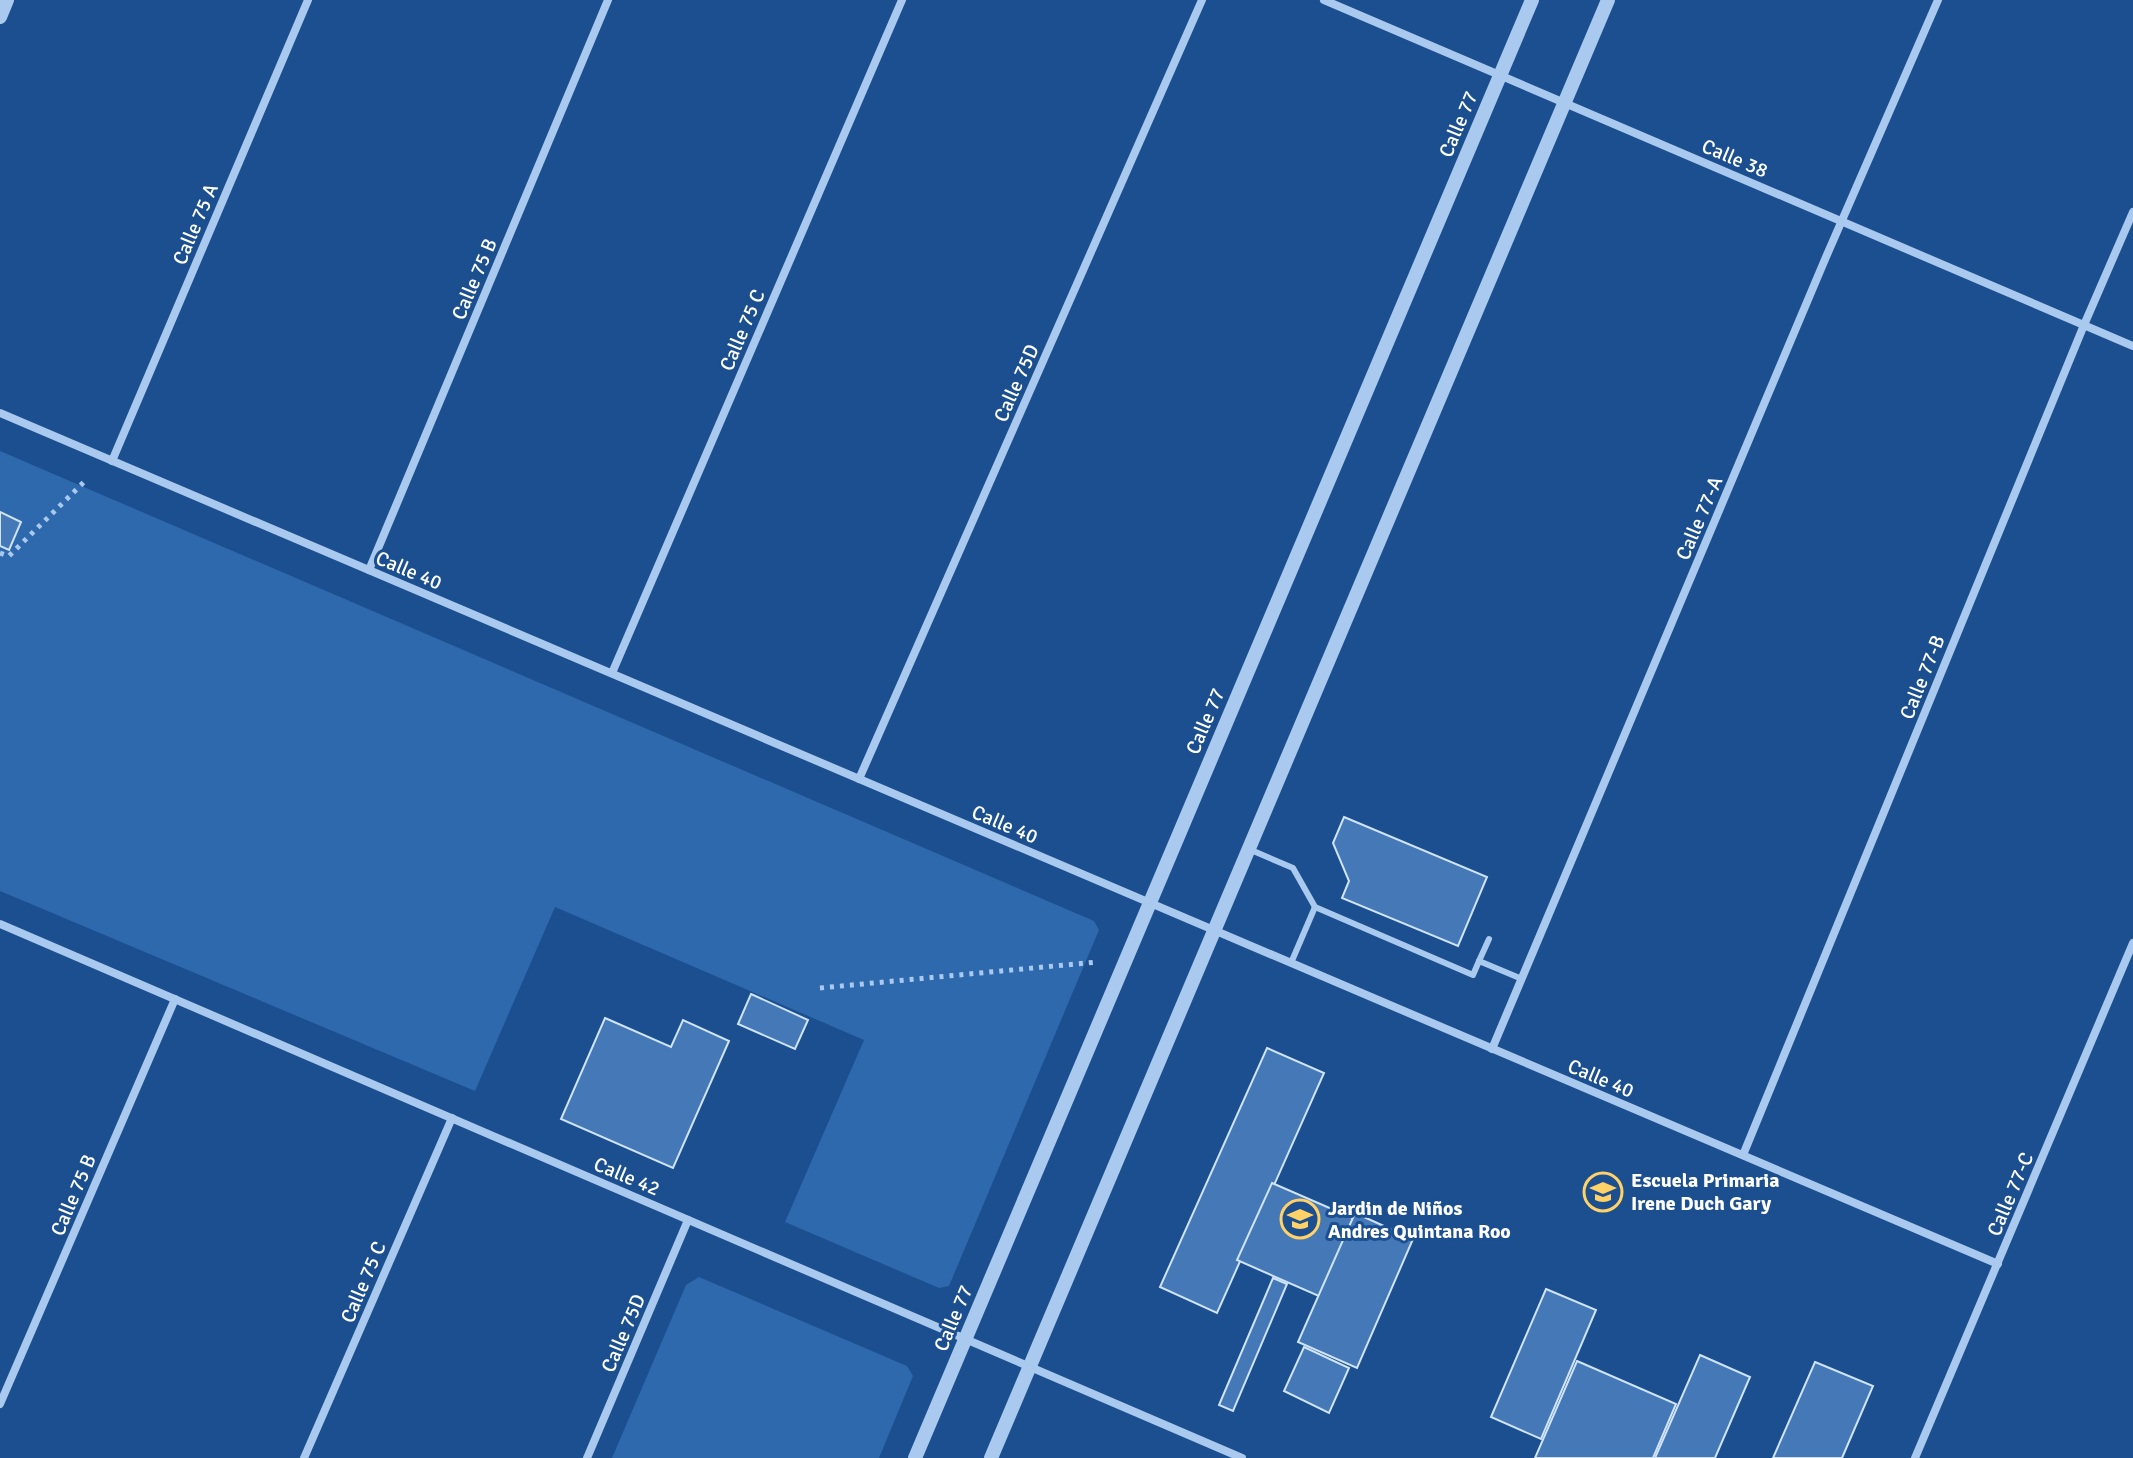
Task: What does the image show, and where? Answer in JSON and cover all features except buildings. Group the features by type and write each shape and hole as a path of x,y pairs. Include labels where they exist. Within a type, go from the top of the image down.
{"street":[{"path":"0,17 7,0"},
{"name":"Calle 75 A","path":"112,461 308,0"},
{"name":"Calle 75 B","path":"369,570 608,0"},
{"name":"Calle 75 C","path":"612,673 902,0"},
{"name":"Calle 75D","path":"859,779 1202,0"},
{"name":"Calle 38","path":"1324,0 2133,346"},
{"name":"Calle 77","path":"915,1458 1532,0"},
{"path":"991,1458 1608,0"},
{"name":"Calle 77-A","path":"1492,1049 1841,221 1938,0"},
{"name":"Calle 77-B","path":"1743,1155 2133,212"},
{"name":"Calle 40","path":"0,413 1998,1264"},
{"name":"Calle 42","path":"0,924 1242,1458"},
{"name":"Calle 77-C","path":"1915,1458 2133,943"},
{"name":"Calle 75 B","path":"0,1404 175,999"},
{"name":"Calle 75 C","path":"304,1458 452,1118"},
{"name":"Calle 75D","path":"587,1458 688,1220"}],"lane":[{"path":"1249,849 1293,868 1315,907 1473,975 1489,939"},
{"path":"1291,963 1315,907"},
{"path":"1479,961 1522,979"}],"path":[{"path":"0,553 9,556 85,481"},
{"path":"820,988 1097,962"}],"shaded area":[{"path":"0,451 1094,921 1099,930 949,1286 939,1288 785,1222 864,1040 555,907 475,1091 0,891"},
{"path":"699,1277 907,1366 913,1376 879,1458 612,1458 686,1285"}],"place":[{"name":"Escuela Primaria Irene Duch Gary","path":"1603,1192"},
{"name":"Jardin de Niños Andres Quintana Roo","path":"1300,1219"}]}
